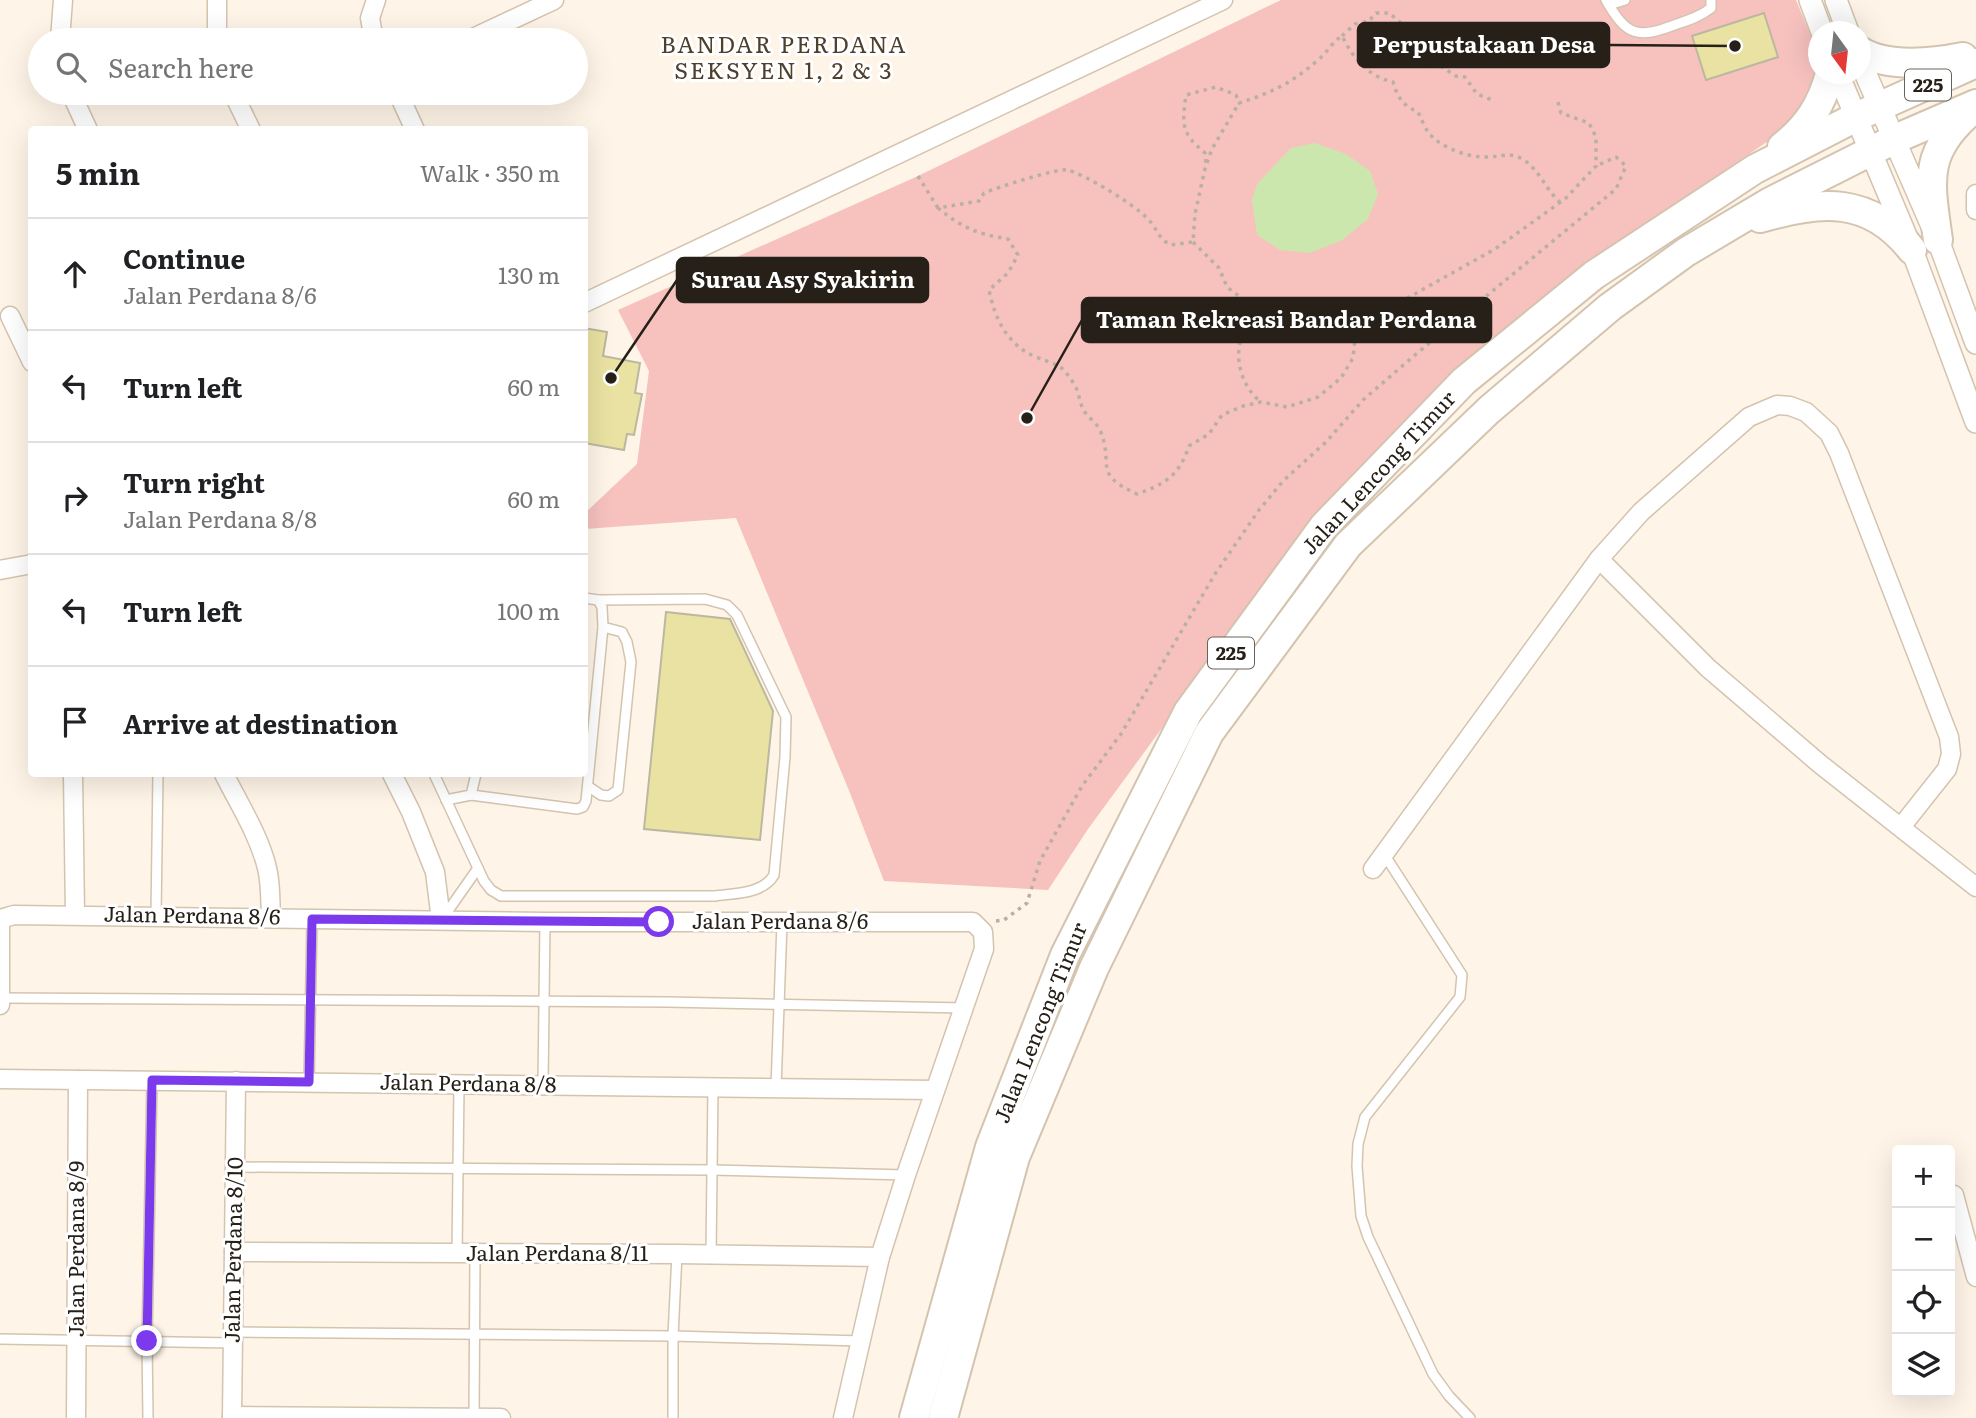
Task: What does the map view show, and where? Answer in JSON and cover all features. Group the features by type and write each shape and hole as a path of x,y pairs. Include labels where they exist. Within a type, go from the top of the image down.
{"highway":[{"path":"1871,58 1928,64 1976,54"},
{"name":"Jalan Lencong Timur","path":"914,1418 995,1135 1065,955 1188,712 1324,526 1464,381 1594,275 1755,169 1868,112 1976,63"},
{"path":"1755,169 1798,134 1822,100 1827,84"},
{"path":"1686,252 1755,220 1779,213 1825,206 1859,209 1925,245 1934,162 1948,134 1976,106"},
{"name":"Jalan Lencong Timur","path":"943,1418 1015,1157 1094,968 1209,733 1348,545 1489,410 1610,307 1686,252 1770,202 1882,145 1976,106"}],"street":[{"path":"62,28 63,0"},
{"path":"217,0 217,28"},
{"path":"372,28 370,18 376,0"},
{"path":"494,28 554,0"},
{"path":"588,301 1223,0"},
{"path":"1810,0 1818,21"},
{"path":"1836,0 1845,21"},
{"path":"1846,84 1868,112"},
{"path":"1864,84 1868,112 1925,245 1976,422"},
{"path":"77,105 86,126"},
{"path":"239,105 249,126"},
{"path":"404,105 413,126"},
{"path":"1976,194 1976,210"},
{"path":"1925,245 1970,310 1976,343"},
{"path":"10,316 28,354"},
{"path":"1373,869 1599,559 1641,512 1749,416 1777,405 1806,412 1818,420 1829,433 1949,737 1951,754 1947,769 1901,827"},
{"path":"1599,559 1708,668 1820,764 1976,887"},
{"path":"0,570 28,565"},
{"path":"73,777 75,915"},
{"path":"225,777 267,867 271,917"},
{"path":"394,777 435,872 441,920"},
{"name":"Jalan Perdana 8/6","path":"0,919 14,915 75,915 545,922 973,922"},
{"path":"0,919 0,1005"},
{"path":"843,1418 880,1257 985,949 983,932 973,922"},
{"name":"Jalan Perdana 8/8","path":"0,1079 935,1090"},
{"name":"Jalan Perdana 8/9","path":"76,1418 78,1080"},
{"name":"Jalan Perdana 8/10","path":"232,1417 236,1081"},
{"path":"1955,1199 1976,1277"},
{"name":"Jalan Perdana 8/11","path":"234,1252 880,1257"},
{"path":"232,1417 501,1418"}],"lane":[{"path":"1625,0 1607,3 1621,24 1643,34 1704,14 1711,8 1711,0"},
{"path":"435,777 478,868 491,890 501,896 715,896 770,883 774,875 786,717 737,615 727,605 705,599 588,599"},
{"path":"446,800 471,795 577,810 583,807 589,787 603,626 602,607 598,600"},
{"path":"589,787 601,795 609,796 618,790 631,663 622,632 603,626"},
{"path":"156,916 158,777"},
{"path":"471,795 475,777"},
{"path":"1384,854 1462,975 1460,998 1365,1117 1358,1144 1357,1166 1361,1216 1368,1237 1433,1374 1470,1418"},
{"path":"441,920 478,868"},
{"path":"309,1082 312,919"},
{"path":"543,1085 545,922"},
{"path":"776,1088 782,923"},
{"path":"0,998 311,999 964,1008"},
{"path":"148,1418 152,1080"},
{"path":"459,1084 456,1169 474,1335 474,1418"},
{"path":"711,1254 713,1087"},
{"path":"235,1167 713,1170 906,1175"},
{"path":"673,1418 677,1254"},
{"path":"0,1339 147,1341 233,1337 474,1335 860,1341"}],"path":[{"path":"1261,402 1252,395 1242,378 1240,358 1240,341 1252,322 1252,306 1227,287 1219,268 1193,242 1195,214 1212,149 1239,103 1275,91 1321,58 1335,40 1355,23 1369,21 1376,13 1389,13 1429,46 1424,68"},
{"path":"1342,36 1352,55 1365,69 1378,78 1392,82 1398,99 1418,112 1428,132 1441,144 1461,152 1486,157 1508,153 1525,161 1539,176 1550,194 1560,202"},
{"path":"1395,55 1393,38 1383,36 1377,44 1378,54 1395,55 1428,53 1442,56 1439,65 1456,76 1465,77 1477,94 1492,100"},
{"path":"1206,164 1205,153 1188,139 1182,122 1186,95 1216,87 1236,95 1239,103"},
{"path":"1558,102 1561,113 1588,123 1596,137 1596,166"},
{"path":"918,176 938,208 957,224 980,234 1009,239 1018,255 1009,273 989,290 993,309 1010,341 1035,357 1059,364 1076,386 1084,411 1100,429 1107,471 1114,484 1137,494 1163,485 1183,464 1189,446 1209,434 1222,415 1261,402 1287,407 1318,397 1341,379 1353,359 1356,328 1367,305 1395,305 1496,249 1560,202 1596,166 1616,157 1626,166 1616,189 1363,400 1326,442 1283,481 1259,510 1215,575 1121,734 1082,786 1040,861 1027,903 1004,920 973,922"},
{"path":"938,208 979,201 984,192 1005,184 1066,170 1106,188 1147,218 1159,238 1170,245 1193,242"}],"shaded area":[{"path":"1281,0 1796,0 1808,29 1808,84 1813,84 1796,122 1658,216 1470,358 1352,476 1264,589 1088,829 1048,890 884,881 736,518 588,529 588,510 637,464 649,371 618,310 918,176"},
{"path":"1315,143 1346,154 1370,171 1378,194 1368,219 1341,241 1309,253 1280,250 1257,235 1252,200 1257,184 1291,148"}],"building":[{"path":"1764,13 1778,57 1706,80 1692,36"},
{"path":"588,329 607,332 603,356 640,363 635,393 642,394 634,435 627,434 624,450 588,444"},
{"path":"666,612 730,619 773,711 760,840 644,829"}],"place":[{"name":"Perpustakaan Desa","path":"1735,46"},
{"name":"Surau Asy Syakirin","path":"611,378"},
{"name":"Taman Rekreasi Bandar Perdana","path":"1027,418"}],"district":[{"name":"BANDAR PERDANA SEKSYEN 1, 2 & 3","path":"784,58"}],"route":[{"path":"147,1341 152,1080 309,1082 312,919 659,922"}]}
